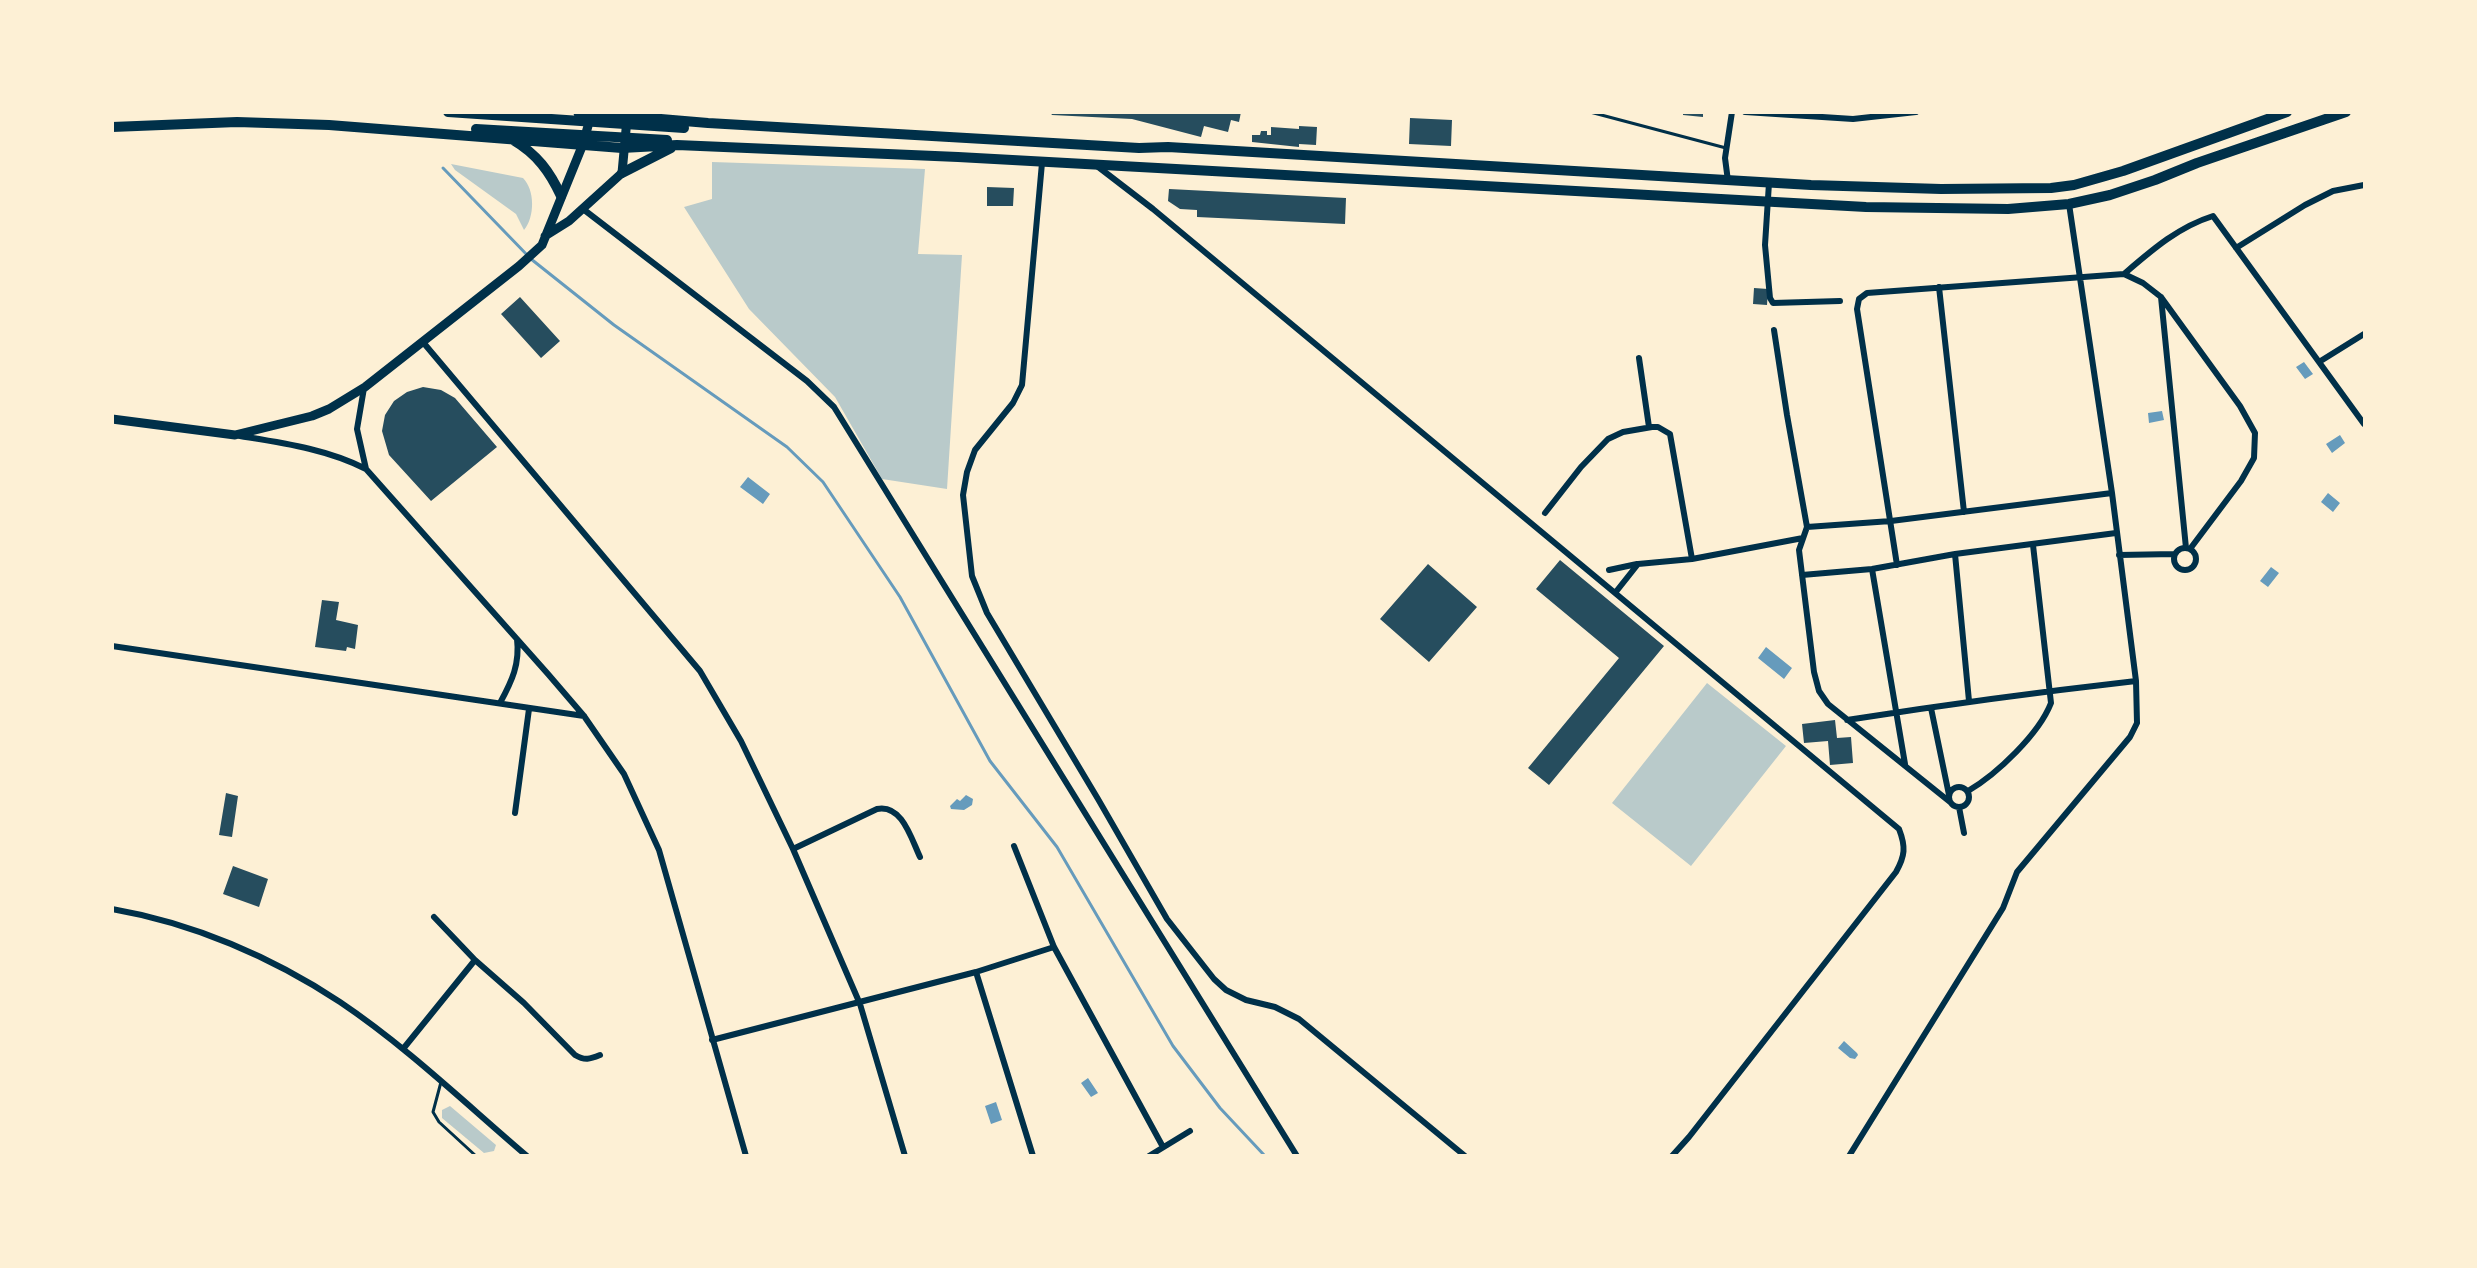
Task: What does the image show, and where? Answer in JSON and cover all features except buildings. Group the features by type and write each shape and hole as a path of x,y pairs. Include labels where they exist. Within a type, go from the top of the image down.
{"main road":[{"path":"447,112 654,127 960,138"},
{"path":"555,142 557,112"},
{"path":"578,112 708,123 1098,146 1168,147 1728,181 1941,189 2051,188 2074,185 2122,171 2286,112"},
{"path":"112,127 237,122 528,131 1042,163 1768,202 1866,207 2007,209 2069,204 2110,195 2346,112"},
{"path":"543,240 583,144 591,113"},
{"path":"622,173 626,115"},
{"path":"655,146 656,119"},
{"path":"329,125 622,148 676,145 958,158"},
{"path":"510,139 527,148 544,165 561,196"},
{"path":"112,419 235,435 312,416 329,409 364,387 519,266 543,240 583,209 622,173 676,145"},
{"path":"1097,166 1098,146"},
{"path":"1603,192 1604,173"}],"street":[{"path":"1728,181 1726,148 1732,112"},
{"path":"1746,112 1852,119 1916,112"},
{"path":"1042,163 1022,385 1013,403 975,450 967,472 963,495 972,576 987,613 1167,919 1214,979 1226,990 1246,1000 1275,1006 1299,1019 1465,1155"},
{"path":"1097,166 1153,209 1899,830 1905,846 1903,859 1896,872 1689,1137 1672,1155"},
{"path":"1769,183 1765,245 1770,298 1773,303 1840,301"},
{"path":"2236,248 2333,191 2364,185"},
{"path":"1849,1155 2003,908 2017,872 2130,737 2137,723 2136,681 2112,493 2069,204"},
{"path":"583,209 807,381 834,407 1297,1155"},
{"path":"2124,274 2170,236 2194,222 2213,216 2364,424"},
{"path":"1897,565 1857,309 1859,299 1867,293 2124,274 2143,283 2161,297 2240,406 2255,433 2254,458 2241,481 2188,548"},
{"path":"1939,287 1964,512"},
{"path":"2161,297 2188,548 2196,556 2195,566 2187,571 2178,568 2175,564 2175,554"},
{"path":"1774,330 1807,527 1799,550 1814,672 1819,691 1828,704 1847,720 1959,807 1964,833"},
{"path":"2319,362 2364,334"},
{"path":"421,341 700,671 741,741 793,849 860,1004 905,1155"},
{"path":"1639,358 1650,428"},
{"path":"364,387 357,429 366,470"},
{"path":"1545,513 1581,467 1608,439 1623,432 1658,427 1670,434 1692,559"},
{"path":"235,435 311,449 348,460 366,470 517,638 584,717 624,774 659,850 746,1155"},
{"path":"1807,527 1891,521 2112,493"},
{"path":"1802,576 1872,569 1955,554 2116,533"},
{"path":"1608,570 1638,564 1692,559 1803,538"},
{"path":"1968,791 1997,772 2046,717 2051,703 2033,544"},
{"path":"2119,555 2175,554 2181,548 2188,548"},
{"path":"1955,554 1969,701"},
{"path":"1615,593 1638,564"},
{"path":"1872,569 1905,765"},
{"path":"500,704 516,670 519,656 517,638"},
{"path":"112,646 584,717"},
{"path":"1847,720 1969,701 2136,681"},
{"path":"1931,708 1950,799"},
{"path":"515,813 529,709"},
{"path":"1950,799 1955,787 1962,787 1968,791"},
{"path":"1959,807 1969,801 1968,791"},
{"path":"793,849 864,815 887,807 896,811 920,856"},
{"path":"1014,846 1054,947 1162,1148"},
{"path":"112,909 173,923 266,959 341,1003 403,1049 526,1155"},
{"path":"434,917 475,960 524,1003 575,1055 582,1059 600,1055"},
{"path":"712,1040 860,1004 976,972 1054,947"},
{"path":"403,1049 475,960"},
{"path":"976,972 1033,1155"},
{"path":"1149,1155 1190,1131"}],"lane":[{"path":"1590,112 1726,148"},
{"path":"441,1082 433,1112 439,1122 476,1155"}],"shaded area":[{"path":"712,162 925,169 918,254 962,255 947,489 882,479 835,397 749,309 684,207 712,199"},
{"path":"451,164 523,178 530,189 532,204 528,225 524,230 516,214 455,170"},
{"path":"1707,683 1786,746 1691,866 1612,803"},
{"path":"450,1106 496,1145 494,1151 484,1153 442,1118 442,1110"}],"water":[{"path":"2304,362 2313,374 2305,379 2296,367"},
{"path":"2162,411 2164,420 2149,423 2148,413"},
{"path":"2340,435 2345,443 2332,453 2326,444"},
{"path":"748,477 770,494 763,504 740,487"},
{"path":"2328,493 2340,503 2333,512 2321,502"},
{"path":"2271,567 2279,573 2268,587 2260,581"},
{"path":"1766,647 1792,668 1784,679 1758,658"},
{"path":"966,795 973,799 972,805 964,810 951,809 950,806 957,799 960,801"},
{"path":"1844,1041 1857,1053 1855,1059 1850,1058 1838,1048"},
{"path":"1088,1078 1098,1093 1091,1097 1081,1083"},
{"path":"996,1102 1002,1120 991,1124 985,1106"}],"waterway":[{"path":"443,168 531,259 614,325 787,447 823,482 900,597 990,761 1057,847 1173,1046 1220,1108 1265,1156"}]}
